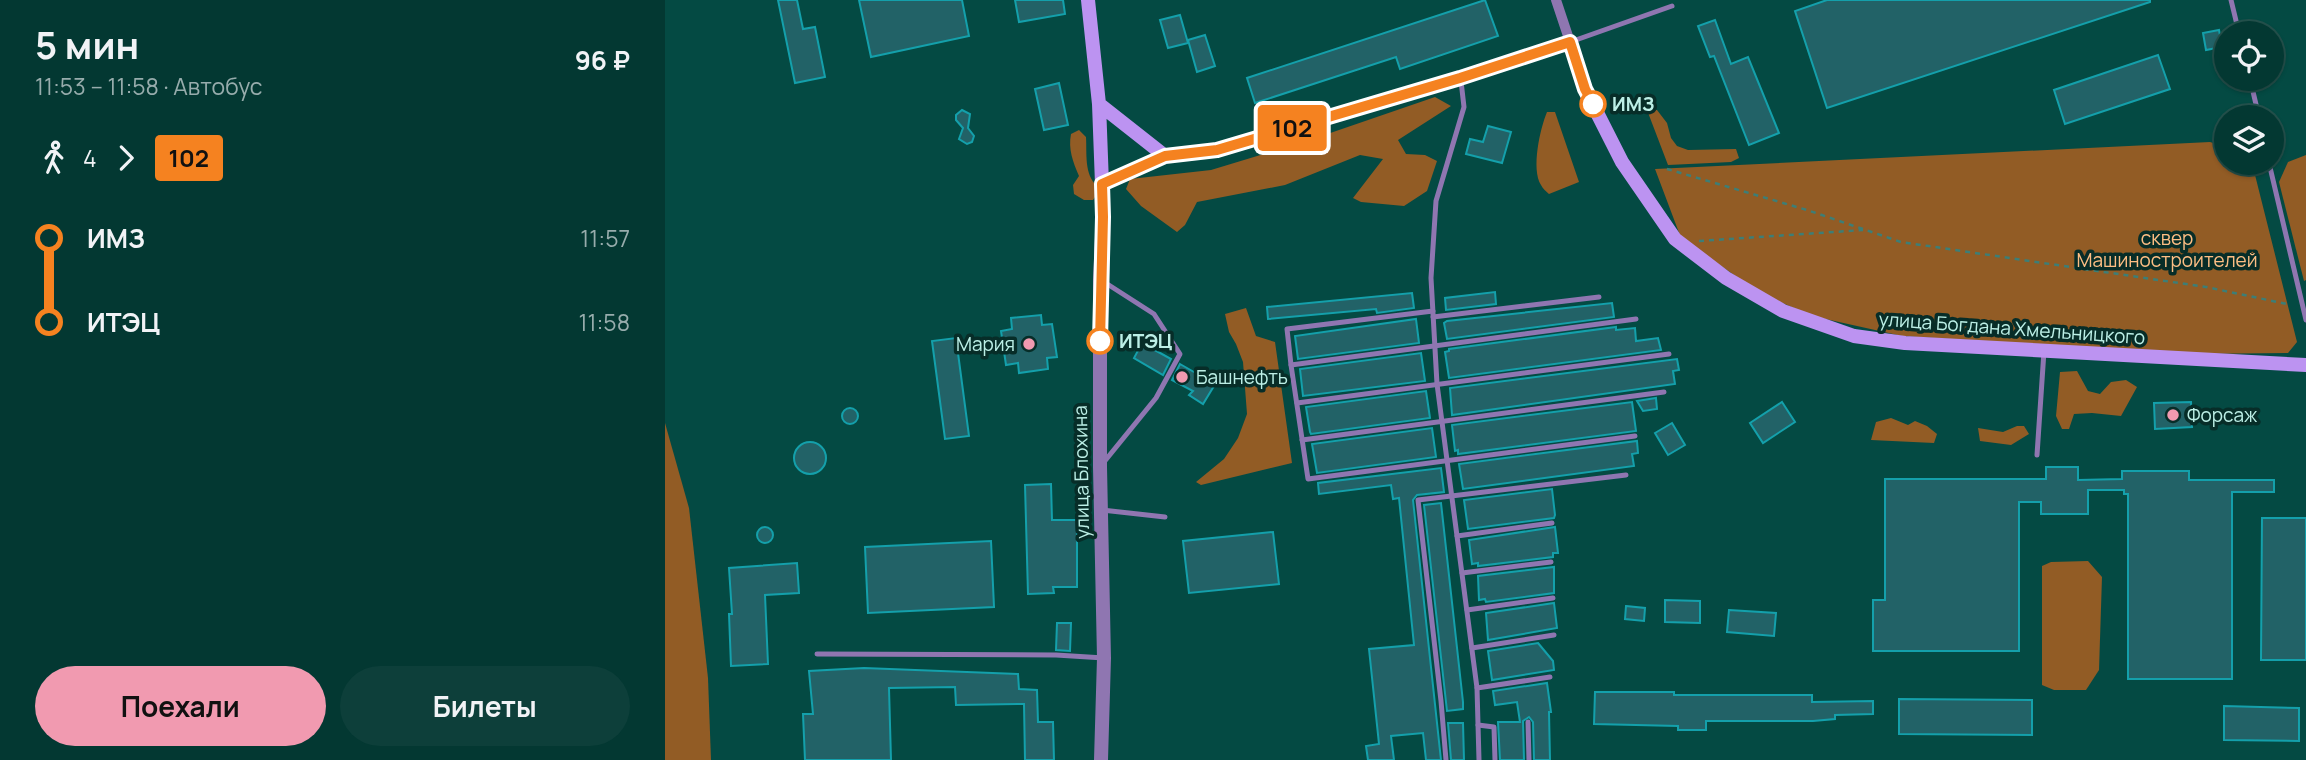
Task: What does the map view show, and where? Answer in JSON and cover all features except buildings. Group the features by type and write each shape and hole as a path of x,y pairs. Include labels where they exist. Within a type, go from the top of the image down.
{"main road":[{"name":"улица Блохина","path":"1088,0 1099,104 1102,184"},
{"path":"1102,184 1165,156 1217,150 1460,78 1570,42"},
{"name":"улица Богдана Хмельницкого","path":"1570,42 1585,89 1622,162 1675,239 1726,278 1783,311 1854,336 1905,343 2306,365"},
{"path":"1099,104 1165,156"}],"street":[{"name":"улица Богдана Хмельницкого","path":"1556,0 1570,42"},
{"name":"улица Блохина","path":"1101,760 1104,658 1100,467 1102,184"}],"lane":[{"path":"2231,0 2236,21"},
{"path":"1570,42 1672,6"},
{"path":"1460,78 1464,107 1437,201 1431,278 1437,384 1477,688 1479,760"},
{"path":"2272,175 2306,320"},
{"path":"1100,280 1154,314 1180,354 1156,398 1100,467"},
{"path":"1599,297 1287,329 1308,479 1635,436"},
{"path":"1291,365 1636,319"},
{"path":"2037,455 2044,351"},
{"path":"1297,403 1669,354"},
{"path":"1302,440 1664,391"},
{"path":"1446,760 1418,500 1626,475"},
{"path":"1101,510 1165,517"},
{"path":"1457,536 1552,523"},
{"path":"1462,573 1551,562"},
{"path":"1467,610 1553,598"},
{"path":"1472,649 1554,635"},
{"path":"817,654 1056,655 1104,658"},
{"path":"1477,688 1550,677"},
{"path":"1528,722 1529,760"},
{"path":"1478,725 1494,727 1495,760"}],"path":[{"path":"1667,169 1807,210 1901,242 2206,287 2287,304"},
{"path":"1688,243 1867,230"}],"green space":[{"path":"1435,97 1451,106 1398,140 1406,154 1425,155 1437,161 1427,191 1404,206 1361,202 1353,198 1383,159 1360,155 1285,185 1197,202 1185,225 1177,232 1141,206 1126,189 1130,179 1211,170 1307,141"},
{"path":"1647,110 1657,110 1667,123 1671,138 1677,146 1688,150 1736,149 1739,158 1731,162 1668,165"},
{"path":"1547,112 1555,112 1579,182 1549,194 1541,185 1537,169 1539,138"},
{"path":"1079,130 1086,137 1088,170 1097,186 1097,194 1093,200 1084,200 1074,194 1073,185 1079,176 1070,140 1071,134"},
{"name":"сквер Машиностроителей","path":"2210,142 2214,143 2214,175 2255,175 2297,342 2288,353 2192,354 1902,336 1812,316 1760,293 1681,238 1655,169"},
{"path":"2306,155 2304,281 2279,182 2288,162"},
{"path":"1246,308 1256,336 1275,342 1292,463 1201,485 1196,482 1224,459 1238,438 1247,414 1243,362 1229,332 1225,314"},
{"path":"2077,371 2088,391 2100,394 2111,382 2126,380 2137,387 2121,416 2074,414 2069,429 2062,429 2056,416 2060,372"},
{"path":"1891,418 1908,425 1915,421 1927,426 1937,434 1934,443 1871,440 1876,422"},
{"path":"665,423 689,508 708,678 711,760 665,760"},
{"path":"2024,426 2029,434 2011,445 1980,441 1978,428 2003,432"},
{"path":"2088,561 2102,577 2099,670 2086,690 2054,690 2042,685 2042,566 2051,562"}],"bus line":[{"name":"102","path":"1100,341 1102,184 1165,156 1217,150 1460,78 1570,42 1585,89 1593,104"}],"place":[{"name":"ИМЗ","path":"1593,104"},
{"name":"ИТЭЦ","path":"1100,341"},
{"name":"Мария","path":"1029,344"},
{"name":"Башнефть","path":"1182,377"},
{"name":"Форсаж","path":"2173,415"}]}
